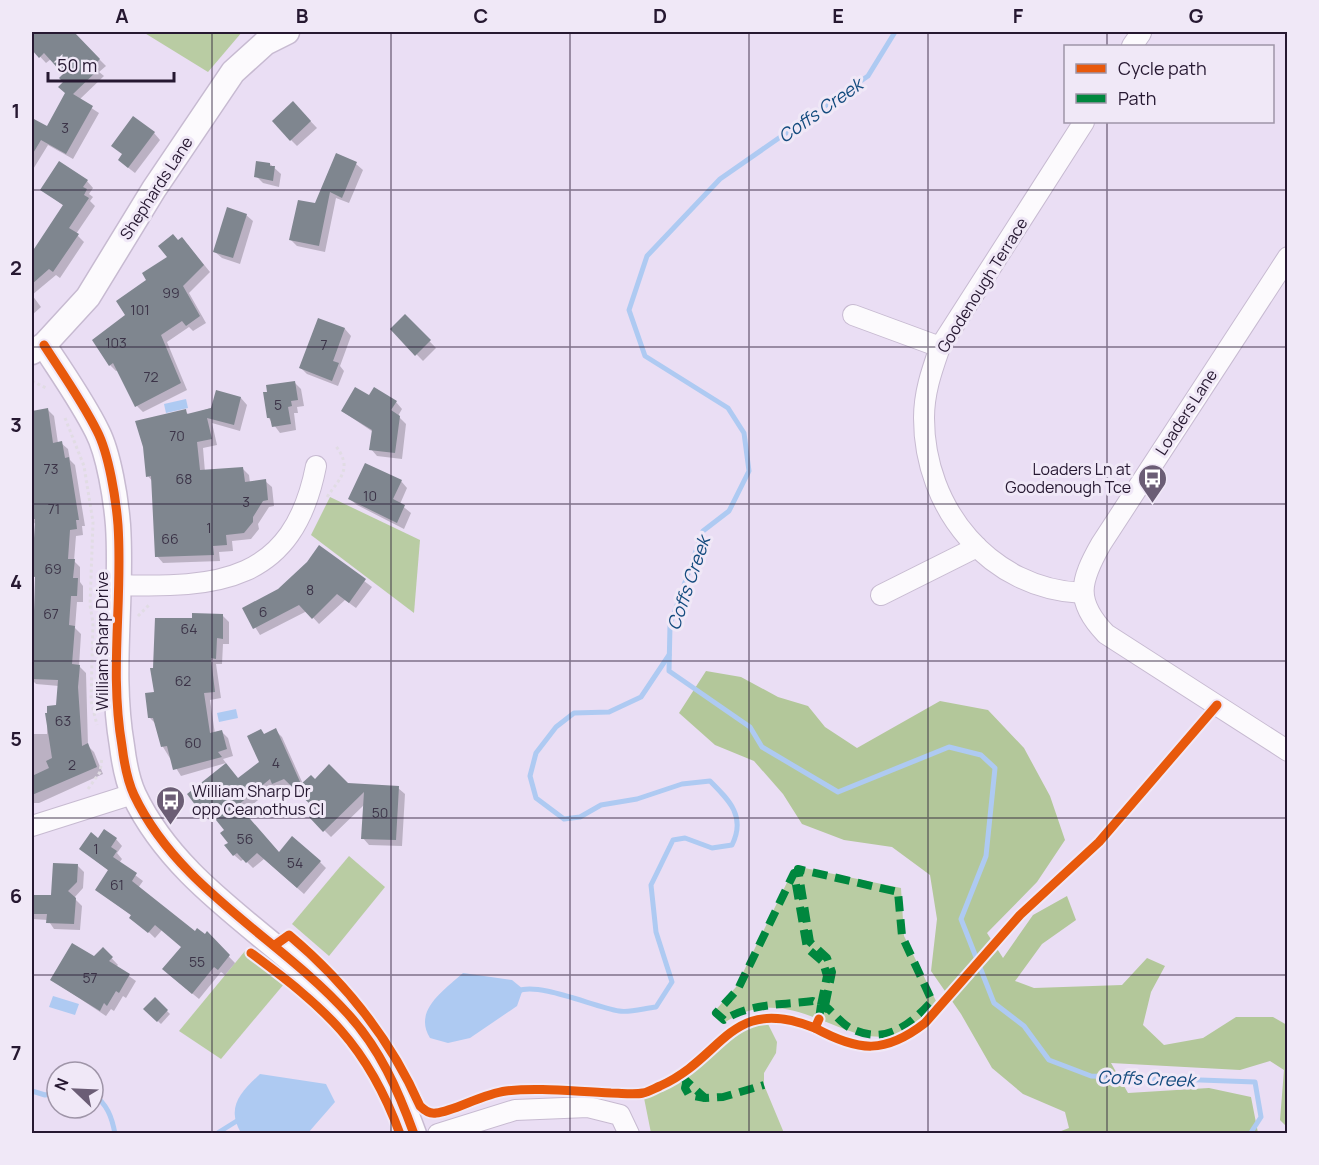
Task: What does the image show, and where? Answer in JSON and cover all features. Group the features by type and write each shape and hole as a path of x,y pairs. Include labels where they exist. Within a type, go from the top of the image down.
{"street":[{"name":"Shephards Lane","path":"38,348 88,297 154,189 233,72 265,43 287,32"},
{"name":"Goodenough Terrace","path":"1082,593 1041,588 1020,579 977,547 955,520 941,494 928,454 924,418 927,387 940,346 1083,123"},
{"name":"Loaders Lane","path":"1082,593 1092,561 1101,544 1287,256"},
{"path":"853,315 940,346"},
{"name":"William Sharp Drive","path":"38,348 99,433 109,474 118,525 114,648 117,714 133,794 187,871 211,894 291,959 350,1015 393,1079 414,1134"},
{"path":"117,585 187,585 217,582 248,570 273,554 293,528 310,496 316,466"},
{"path":"881,595 977,547"},
{"path":"1082,593 1089,614 1106,634 1287,751"},
{"path":"32,826 133,794"},
{"path":"438,1134 515,1110 588,1107 620,1115 629,1134"}],"path":[{"path":"32,381 48,390"},
{"path":"62,409 84,466 93,522 90,605 93,623 92,701 99,736"},
{"path":"79,795 95,783 100,772 101,747"}],"green space":[{"path":"143,32 242,32 208,72"},
{"path":"330,497 420,540 414,613 311,535"},
{"path":"706,671 741,677 778,697 808,706 825,727 857,748 940,701 988,710 1024,748 1050,796 1065,840 1037,882 987,933 1003,958 1033,915 1067,896 1076,920 1042,944 1015,981 1034,988 1122,985 1147,958 1165,966 1151,992 1143,1025 1164,1045 1203,1038 1236,1017 1273,1017 1287,1025 1287,1127 1280,1120 1284,1070 1270,1061 1240,1070 1111,1063 1128,1093 1209,1088 1251,1097 1258,1133 1056,1133 1069,1128 1065,1112 1023,1094 992,1068 961,1014 931,971 937,919 930,875 892,847 844,840 802,824 783,794 754,761 715,745 679,713"},
{"path":"349,856 385,887 329,956 292,924"},
{"path":"795,866 901,888 904,936 936,1001 913,1025 891,1035 869,1036 801,1013 777,1008 751,1010 724,1023 713,1013 736,987"},
{"path":"245,951 284,984 221,1059 179,1031"},
{"path":"765,1018 777,1042 776,1053 764,1073 764,1085 784,1133 651,1133 643,1093 684,1073 732,1030 753,1020"}],"water":[{"path":"186,399 188,408 166,413 164,404"},
{"path":"236,709 238,718 219,722 217,713"},
{"path":"463,973 512,980 523,989 517,1006 470,1038 448,1043 430,1038 425,1019 428,1010 439,994"},
{"path":"53,996 79,1004 75,1015 49,1007"},
{"path":"260,1074 326,1084 335,1102 308,1133 241,1133 235,1115 237,1101"}],"building":[{"path":"32,32 74,32 100,59 94,65 99,69 73,94 93,106 66,154 41,140 32,155 32,118 47,126 65,93 58,87 63,82 59,78 63,74 44,53 39,58 32,50"},
{"path":"293,101 311,121 290,141 272,121"},
{"path":"133,116 155,132 128,168 118,160 122,154 111,146"},
{"path":"336,153 357,162 342,198 330,192 319,246 289,240 298,200 315,203"},
{"path":"59,161 88,180 83,187 87,189 84,195 89,198 69,228 79,234 53,272 49,269 32,284 32,252 63,205 40,190"},
{"path":"256,161 275,166 273,181 254,177"},
{"path":"227,207 247,214 233,258 213,252"},
{"path":"173,234 178,240 182,237 204,265 183,286 200,316 186,326 182,321 161,335 181,383 135,407 113,363 109,366 92,340 125,315 116,301 146,280 142,273 167,257 158,246"},
{"path":"405,314 431,340 415,356 390,329"},
{"path":"318,318 345,328 333,361 339,363 332,381 299,368"},
{"path":"295,381 298,400 291,401 292,406 288,407 291,424 272,427 270,418 267,418 263,392 267,392 266,385"},
{"path":"355,387 369,395 374,387 397,401 391,410 400,416 395,453 369,450 372,430 341,411"},
{"path":"216,390 241,397 234,425 207,418 212,439 197,442 200,470 243,467 245,482 266,479 268,500 263,501 253,517 253,522 244,533 226,535 227,545 213,546 214,555 155,557 151,476 146,477 143,447 135,421 186,409 187,414 211,408"},
{"path":"48,408 53,443 62,441 65,458 69,457 79,520 76,520 77,529 70,530 68,559 75,559 73,578 78,578 77,596 71,596 69,625 75,626 72,664 80,665 78,687 82,746 88,743 97,767 32,795 32,776 49,768 46,761 52,758 45,713 47,713 47,706 56,705 58,680 32,679 35,577 32,576 35,519 32,519 32,411"},
{"path":"365,463 402,480 393,499 405,505 397,523 348,499"},
{"path":"319,545 366,579 349,603 337,594 312,619 299,605 253,629 242,608 278,589 307,562"},
{"path":"192,613 223,614 223,639 217,638 216,659 211,658 215,692 204,693 210,733 222,730 227,749 218,752 222,757 173,770 167,746 161,747 153,718 148,718 145,693 154,692 150,668 153,668 155,618 192,618"},
{"path":"276,728 301,784 311,775 315,779 329,764 348,783 399,786 396,840 361,839 364,792 323,832 309,817 316,810 284,779 272,784 270,779 238,805 279,852 292,836 321,861 297,888 257,853 246,863 237,853 233,856 224,845 228,843 220,833 224,830 208,810 202,814 187,794 226,763 238,778 259,762 247,736 261,729 264,734"},
{"path":"104,829 117,838 111,847 117,851 113,857 137,873 132,881 195,931 197,928 205,934 207,931 230,955 218,970 214,967 192,994 162,969 181,947 155,925 148,933 129,918 131,915 95,890 108,870 79,849 91,832 98,838"},
{"path":"53,863 78,864 77,882 68,891 76,898 74,924 46,923 47,914 32,914 33,895 51,895"},
{"path":"72,943 94,956 103,947 113,957 109,961 130,974 119,993 116,991 107,1006 104,1003 100,1011 50,980"},
{"path":"155,997 168,1010 157,1022 143,1009"}],"waterway":[{"name":"Coffs Creek","path":"895,32 868,76 720,179 647,256 629,310 645,356 728,408 744,433 749,471 729,511 703,531 670,625 669,671 750,727 762,747 838,792 949,747 981,755 995,768 986,856 961,919 994,1003 1024,1026 1049,1060 1091,1076 1255,1082 1261,1117 1250,1134"},
{"path":"518,991 527,989 553,992 608,1009 628,1011 656,1007 672,982 656,932 651,885 673,840 685,838 712,848 732,845 736,835 736,818 734,810 724,795 710,781 682,784 637,799 601,805 580,817 564,819 536,798 530,776 536,753 556,727 574,713 609,712 641,697 669,655"},
{"path":"32,1091 45,1095"},
{"path":"105,1106 115,1134"},
{"path":"216,1134 240,1119"}],"marked path":[{"path":"821,1005 827,976 823,962 807,948 794,873 738,989 716,1013 724,1020 745,1010 813,1001 821,1005 819,1019 825,1006 850,1028 874,1035 886,1034 906,1025 932,1001 902,936 898,892 798,869 810,942 827,958 832,972 825,1006"},
{"path":"680,1075 705,1098 723,1097 764,1085"},
{"path":"687,1080 685,1088 689,1095 705,1098"}],"cycle path":[{"path":"44,345 97,431 111,477 117,515 119,553 116,662 118,718 125,765 134,795 153,829 177,859 232,912 321,987 359,1027 387,1071 414,1134"},
{"path":"815,1028 845,1042 872,1046 884,1045 897,1040 925,1023 1020,915 1099,842 1217,705"},
{"path":"275,945 289,935 348,992 395,1057 420,1106 432,1113 443,1112 488,1095 506,1091 545,1090 639,1094 682,1074 730,1033 745,1024 764,1019 786,1020 815,1028 819,1019"},
{"path":"251,953 301,992 341,1030 373,1075 400,1134"}],"place":[{"name":"Loaders Ln at Goodenough Tce","path":"1152,504"},
{"name":"William Sharp Dr opp Ceanothus Cl","path":"171,826"}]}
